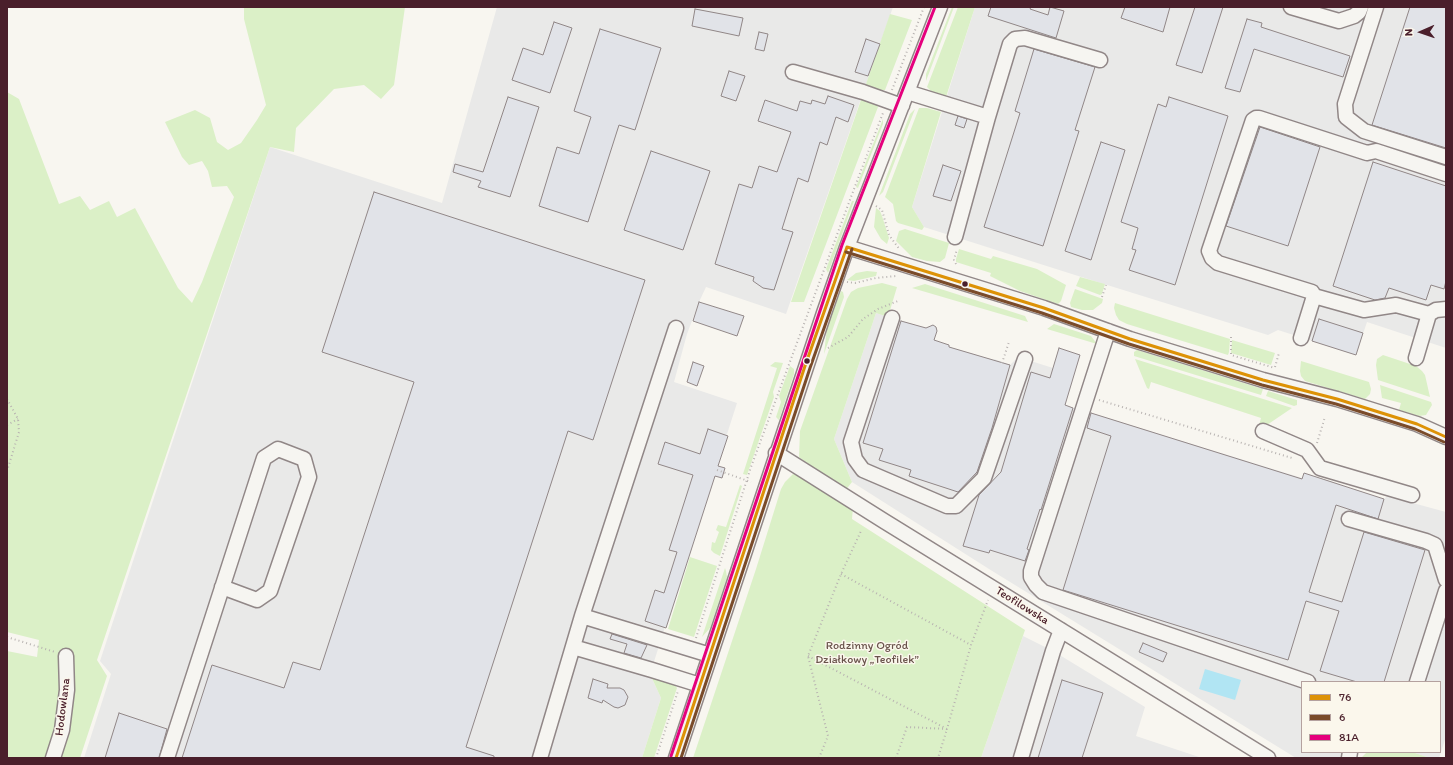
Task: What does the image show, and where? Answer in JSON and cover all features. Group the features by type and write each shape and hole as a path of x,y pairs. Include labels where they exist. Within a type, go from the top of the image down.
{"street":[{"path":"676,758 809,353 847,247 940,7"},
{"path":"1291,7 1339,21 1354,16 1359,12 1361,7"},
{"path":"1376,7 1345,104 1346,117 1364,131 1446,157"},
{"path":"957,241 988,117 1010,44 1015,39 1025,38 1100,60"},
{"path":"793,72 863,92 902,106"},
{"path":"908,92 988,117"},
{"path":"1429,314 1396,304 1364,310 1314,296 1312,292 1218,263 1212,258 1209,251 1253,120 1256,118 1367,152 1376,151 1446,174"},
{"path":"847,247 1263,380 1337,399 1417,424 1446,437"},
{"path":"1301,338 1314,296"},
{"path":"1416,358 1429,314 1436,310 1446,309"},
{"path":"892,318 851,442 856,459 863,470 947,506 956,506 984,478 1024,359"},
{"path":"540,758 582,616 676,328"},
{"path":"1108,331 1031,571 1031,577 1043,592 1305,681"},
{"path":"1263,431 1307,450 1320,468 1412,495"},
{"path":"167,758 222,587 264,458 278,449 304,459 309,477 270,591 257,600 222,587"},
{"name":"Teofilowska","path":"776,453 1268,758"},
{"path":"1349,519 1426,541 1435,545 1446,580"},
{"path":"1417,681 1446,590"},
{"path":"582,616 710,655"},
{"path":"1021,758 1053,651 1061,630"},
{"path":"573,648 700,685"},
{"name":"Hodowlana","path":"54,758 62,730 67,690 66,656"}],"path":[{"path":"692,650 747,481 850,197 924,7"},
{"path":"845,282 855,283 876,278 899,276 910,267 904,254 889,234 882,210 875,206"},
{"path":"956,264 954,260 957,241"},
{"path":"1102,297 1106,285"},
{"path":"828,348 848,337 863,319 878,309 898,301"},
{"path":"1231,337 1230,355 1274,369 1280,353"},
{"path":"1002,363 1009,342"},
{"path":"1088,397 1297,460"},
{"path":"7,398 18,419 19,432 7,471"},
{"path":"1313,458 1325,417"},
{"path":"7,425 18,419"},
{"path":"717,470 751,482"},
{"path":"820,758 828,736 808,656 841,574 861,531"},
{"path":"841,574 971,645"},
{"path":"938,758 971,645 985,604 994,588"},
{"path":"7,637 66,656"},
{"path":"808,656 947,729"},
{"path":"656,758 682,679"},
{"path":"896,758 908,727 947,729"}],"shaded area":[{"path":"497,7 893,7 786,314 706,287 687,334 674,382 737,403 650,674 661,698 642,758 84,758 111,674 100,661 270,147 442,203"},
{"path":"975,7 1446,7 1446,348 1367,322 1356,355 1278,330 1268,335 924,227 912,207"},
{"path":"876,313 927,329 933,325 936,327 937,331 929,340 1010,365 1018,357 1053,368 1059,348 1080,355 1065,405 1302,478 1304,473 1345,486 1340,500 1353,489 1384,499 1387,496 1446,512 1446,737 1441,752 1441,681 1301,681 1301,753 1342,753 1340,758 1296,758 989,569 852,482 834,439"},
{"path":"1023,636 1053,651 1145,707 1136,736 1202,758 981,758"},
{"path":"1415,753 1441,753 1439,758 1430,758"}],"green space":[{"path":"244,7 405,7 394,85 381,99 364,85 334,89 296,128 294,152 270,147 97,660 107,676 80,758 7,758 7,651 37,657 39,640 7,632 7,92 19,99 59,204 80,196 90,210 109,201 117,217 135,208 178,288 192,303 202,282 234,197 227,186 212,187 208,171 202,161 189,165 182,157 165,122 195,110 210,118 217,142 228,150 241,143 257,120 266,105 244,19"},
{"path":"952,7 954,7 926,81 926,74"},
{"path":"958,7 975,7 946,97 933,93 927,87"},
{"path":"890,14 912,20 885,90 876,90 865,87"},
{"path":"862,97 876,104 878,107 804,302 791,302"},
{"path":"919,108 927,108 941,112 912,207 924,227 922,230 898,223 896,221 893,204 885,197"},
{"path":"915,109 883,192 879,196 910,114"},
{"path":"883,119 883,124 858,188 856,187"},
{"path":"852,201 854,201 828,273 826,269"},
{"path":"876,208 880,211 889,238 887,244 881,239 874,227"},
{"path":"905,229 949,243 945,258 940,262 927,261 912,257 896,241 899,231"},
{"path":"959,249 991,259 993,256 1037,269 1066,285 1061,301 1058,304 1020,291 990,276 991,273 956,262"},
{"path":"867,271 877,272 876,276 854,281 847,280 856,273"},
{"path":"1080,277 1105,284 1102,294 1100,295 1076,286"},
{"path":"882,283 897,287 888,317 876,313 834,439 852,482 845,491 799,457 800,431 847,299 851,292 858,288"},
{"path":"925,284 1025,316 1028,322 912,288"},
{"path":"1075,289 1103,299 1102,303 1093,310 1082,310 1071,307 1070,303"},
{"path":"841,291 843,292 844,297 824,354 827,327"},
{"path":"1115,303 1230,339 1228,355 1127,324 1119,320 1116,315 1114,308"},
{"path":"1054,324 1091,336 1097,344 1047,329"},
{"path":"1232,340 1275,353 1271,365 1231,353"},
{"path":"1137,350 1263,389 1261,395 1134,356 1134,352"},
{"path":"1383,355 1416,366 1422,371 1425,375 1430,397 1378,380 1376,365 1377,359"},
{"path":"1135,359 1292,408 1261,429 1258,429 1261,418 1151,382 1149,389 1147,388"},
{"path":"1301,361 1369,382 1371,389 1370,394 1365,399 1305,381 1301,376 1300,371"},
{"path":"775,362 783,363 773,392 774,397 747,475 743,474 777,368 770,366"},
{"path":"790,366 794,369 794,374 779,420 776,417 781,402 779,396"},
{"path":"1380,385 1431,402 1432,405 1426,415 1419,416 1399,410 1401,403 1382,398"},
{"path":"1268,391 1297,400 1297,405 1294,406 1266,396"},
{"name":"Rodzinny Ogród Działkowy „Teofilek”","path":"793,474 812,480 853,507 852,519 1025,630 981,758 693,758 781,489 785,482"},
{"path":"740,485 742,486 720,556 711,550 712,542 715,543 719,532 716,530 718,525 726,527"},
{"path":"690,557 717,566 694,637 668,629"},
{"path":"725,568 727,577 710,628 702,637"},
{"path":"650,674 674,684 677,688 654,758 642,758 661,698"},
{"path":"1366,753 1415,753 1430,758 1361,758"}],"water":[{"path":"1205,669 1241,680 1235,700 1199,689"}],"building":[{"path":"991,7 1031,7 1030,9 1048,15 1050,7 1064,11 1056,38 988,16"},
{"path":"1125,7 1170,7 1163,32 1121,18"},
{"path":"1195,7 1223,7 1202,73 1176,65"},
{"path":"1410,7 1446,7 1446,148 1372,125"},
{"path":"695,9 743,18 739,36 692,26"},
{"path":"1247,19 1262,23 1261,27 1350,56 1343,77 1254,49 1240,92 1225,88"},
{"path":"554,22 572,28 550,93 512,80 523,48 543,55"},
{"path":"600,29 661,48 635,130 619,125 588,222 539,206 557,147 579,154 591,117 574,111"},
{"path":"759,32 768,34 764,51 755,49"},
{"path":"866,39 880,44 868,76 855,72"},
{"path":"1034,49 1095,67 1075,130 1079,131 1043,246 984,227 1020,113 1015,111"},
{"path":"729,71 745,76 736,101 721,96"},
{"path":"828,96 854,105 848,122 836,117 827,145 820,142 808,182 798,178 782,229 793,232 774,290 763,288 753,281 754,277 715,264 739,184 752,188 759,166 777,172 791,132 758,121 765,100 797,111 800,101 811,104 812,100 825,104"},
{"path":"508,97 539,107 510,197 478,187 481,181 453,172 455,164 483,172"},
{"path":"1169,97 1228,116 1175,285 1129,270 1136,250 1132,249 1138,228 1121,222 1158,104 1166,107"},
{"path":"958,116 967,119 964,128 955,125"},
{"path":"1260,127 1320,147 1288,246 1226,226"},
{"path":"1101,142 1125,150 1091,260 1065,251"},
{"path":"651,151 710,171 683,250 624,230"},
{"path":"1373,162 1446,186 1446,281 1444,289 1431,285 1426,300 1389,288 1385,298 1375,300 1333,286"},
{"path":"943,165 961,171 951,201 933,196"},
{"path":"374,192 645,280 593,440 568,431 466,747 494,756 494,758 182,758 212,665 284,688 293,662 320,670 414,382 322,352"},
{"path":"699,302 744,316 737,336 693,321"},
{"path":"1319,319 1363,333 1356,355 1312,341"},
{"path":"901,321 926,328 933,325 936,327 937,331 934,340 949,345 949,347 1010,365 992,428 977,472 958,492 909,476 911,470 879,460 883,449 863,443"},
{"path":"1059,348 1080,355 1065,405 1073,408 1041,510 1040,509 1027,549 1029,550 1025,561 990,550 989,553 963,546 979,495 1001,472 1031,372 1050,378"},
{"path":"693,362 704,366 697,386 687,382"},
{"path":"1091,413 1302,479 1304,473 1384,499 1378,519 1336,505 1309,592 1342,602 1364,532 1425,550 1384,681 1354,681 1320,671 1339,611 1306,601 1288,660 1063,590 1111,436 1087,428"},
{"path":"708,429 728,436 718,466 725,468 722,478 715,476 666,628 645,621 655,590 664,593 677,552 669,550 693,475 658,464 665,442 700,454"},
{"path":"612,634 647,645 641,658 624,653 627,644 610,639"},
{"path":"1143,643 1167,653 1163,662 1139,652"},
{"path":"593,679 608,684 607,688 620,688 624,690 628,697 625,705 618,708 603,700 602,703 588,698"},
{"path":"1062,680 1103,693 1082,758 1038,758"},
{"path":"119,713 167,729 159,758 105,758"}],"transit line":[{"name":"81A","path":"671,756 842,245 935,7"},
{"name":"76","path":"847,247 1044,308 1130,339 1263,380 1337,399 1417,424 1446,437"},
{"name":"76","path":"676,758 805,366 847,247"},
{"name":"6","path":"681,758 810,368 852,249"},
{"name":"6","path":"846,252 1042,313 1129,344 1262,385 1336,404 1415,429 1444,442"}]}
